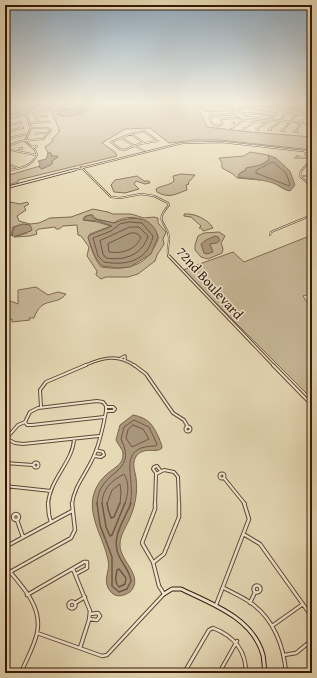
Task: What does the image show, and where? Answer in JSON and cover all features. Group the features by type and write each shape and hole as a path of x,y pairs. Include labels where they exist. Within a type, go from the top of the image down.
{"main road":[{"path":"27,135 25,140 36,151 37,155"},
{"path":"5,187 144,151 183,143 215,142 312,151"},
{"path":"164,594 172,589 181,589 241,621 253,632 258,640 264,655 265,673"}],"street":[{"path":"5,139 24,135"},
{"path":"5,148 25,140 42,139 46,135"},
{"path":"129,135 112,141 112,143 122,150 144,143 158,141 150,135"},
{"path":"132,135 144,143"},
{"path":"120,138 144,151"},
{"path":"5,148 15,152 37,155 35,160 31,163 18,168 5,170"},
{"path":"15,152 20,149"},
{"path":"305,150 307,158 312,162"},
{"path":"301,158 307,158"},
{"path":"300,176 300,171 308,164 309,161"},
{"path":"5,163 18,168"},
{"name":"72nd Boulevard","path":"81,167 111,197 120,198 141,194 154,196 168,202 169,204 160,220 168,234 167,252 169,257 312,405"},
{"path":"300,176 308,176"},
{"path":"300,176 312,187"},
{"path":"270,234 271,232 312,215"},
{"path":"41,407 40,390 48,380 104,357 121,358 146,374 173,413 186,422 188,427"},
{"path":"10,572 73,536 75,529 72,511 75,490 94,456 106,411 106,407 103,402 97,401 41,407 30,412 25,422 18,425 5,439 23,444 99,436"},
{"path":"106,407 115,408 113,411 106,411"},
{"path":"25,422 28,425 32,425 104,418"},
{"path":"51,522 48,510 51,491 58,474 73,450 74,439"},
{"path":"94,456 101,457 104,455 102,452 96,450"},
{"path":"5,463 33,465"},
{"path":"37,633 102,656 109,654 164,594 158,585 154,562 143,548 142,542 155,509 158,471 158,466 154,466 153,470 158,471 174,472 178,476 180,516 164,554 154,562"},
{"path":"215,607 249,519 247,508 224,478"},
{"path":"5,486 51,491"},
{"path":"5,496 10,486"},
{"path":"5,546 72,511"},
{"path":"17,520 23,537"},
{"path":"244,535 255,540 262,546 312,617"},
{"path":"27,595 84,562 88,563 87,568 76,574"},
{"path":"5,566 27,595 38,615 37,633 21,673"},
{"path":"73,568 85,597 90,614 90,619 80,648"},
{"path":"223,588 250,603 260,611 272,626 284,655 286,673"},
{"path":"250,603 255,592"},
{"path":"75,603 85,597"},
{"path":"272,626 302,604"},
{"path":"90,614 98,613 100,616 97,620 90,619"},
{"path":"184,673 211,628 214,628 237,641 245,654 246,673"},
{"path":"284,655 296,653 312,640"},
{"path":"219,673 237,641"}],"shaded area":[{"path":"56,135 116,135 102,143 115,152 117,156 18,180 18,182 5,186 5,174 13,174 40,166 42,169 52,164 52,161 58,157 51,156 51,153 48,153 45,147 53,141 52,139"},
{"path":"158,135 283,135 312,137 312,150 220,140 196,140 169,143"},
{"path":"250,152 268,155 269,160 259,166 246,168 246,170 240,173 239,176 260,180 237,178 222,168 222,163 219,158 244,156"},
{"path":"181,174 195,175 188,183 189,184 186,185 187,190 169,195 157,192 156,189 174,181 173,176"},
{"path":"137,176 144,181 149,181 150,183 145,184 136,181 134,184 139,189 125,193 114,192 111,185 115,180"},
{"path":"5,201 20,204 27,202 29,204 24,207 26,210 17,216 19,221 30,224 39,223 50,218 71,217 93,209 113,214 131,214 144,218 158,218 158,223 166,232 163,239 164,244 155,261 138,274 128,277 106,277 101,279 96,275 97,271 87,256 89,247 81,236 78,235 77,225 63,226 59,229 56,229 55,227 39,229 36,231 37,234 14,237 27,233 23,224 13,227 11,236 8,234 8,226 5,225","holes":["93,215 96,219 114,223 124,218 135,218 146,221 157,233 157,242 149,255 138,264 124,268 101,267 88,237 90,234 111,226 83,220 84,217"]},
{"path":"184,214 192,214 200,217 208,222 213,228 203,231 199,228 201,226 191,217 184,216"},
{"path":"219,232 225,236 221,243 223,249 222,253 208,259 201,257 195,250 198,236 204,233"},
{"path":"312,235 312,263 310,264 312,265 312,293 303,296 312,310 312,399 183,270 233,252 244,262"},
{"path":"36,287 48,295 58,292 66,294 58,300 41,306 34,318 29,318 30,320 12,322 12,319 5,320 5,299 18,304 18,290"}],"water":[{"path":"48,153 51,153 51,156 58,156 52,161 52,164 42,169 39,167 40,164 38,161 46,159"},
{"path":"268,155 276,158 290,171 295,185 290,191 269,182 238,177 239,174 246,170 246,168 264,164 269,160"},
{"path":"91,215 95,219 114,223 132,218 145,220 155,229 158,237 151,254 130,267 117,268 102,266 95,256 88,237 112,226 98,221 84,220 86,216"},
{"path":"23,224 30,225 32,229 31,231 12,236 14,227"},
{"path":"215,236 220,240 217,243 210,244 213,252 207,254 204,253 201,244"},
{"path":"133,415 143,418 150,423 157,433 162,448 160,450 147,450 140,452 134,461 137,484 136,500 122,535 120,545 121,551 135,580 134,586 130,592 125,595 118,596 113,594 108,588 106,580 109,564 95,521 92,505 96,488 101,480 122,461 123,453 116,440 120,425"}]}
